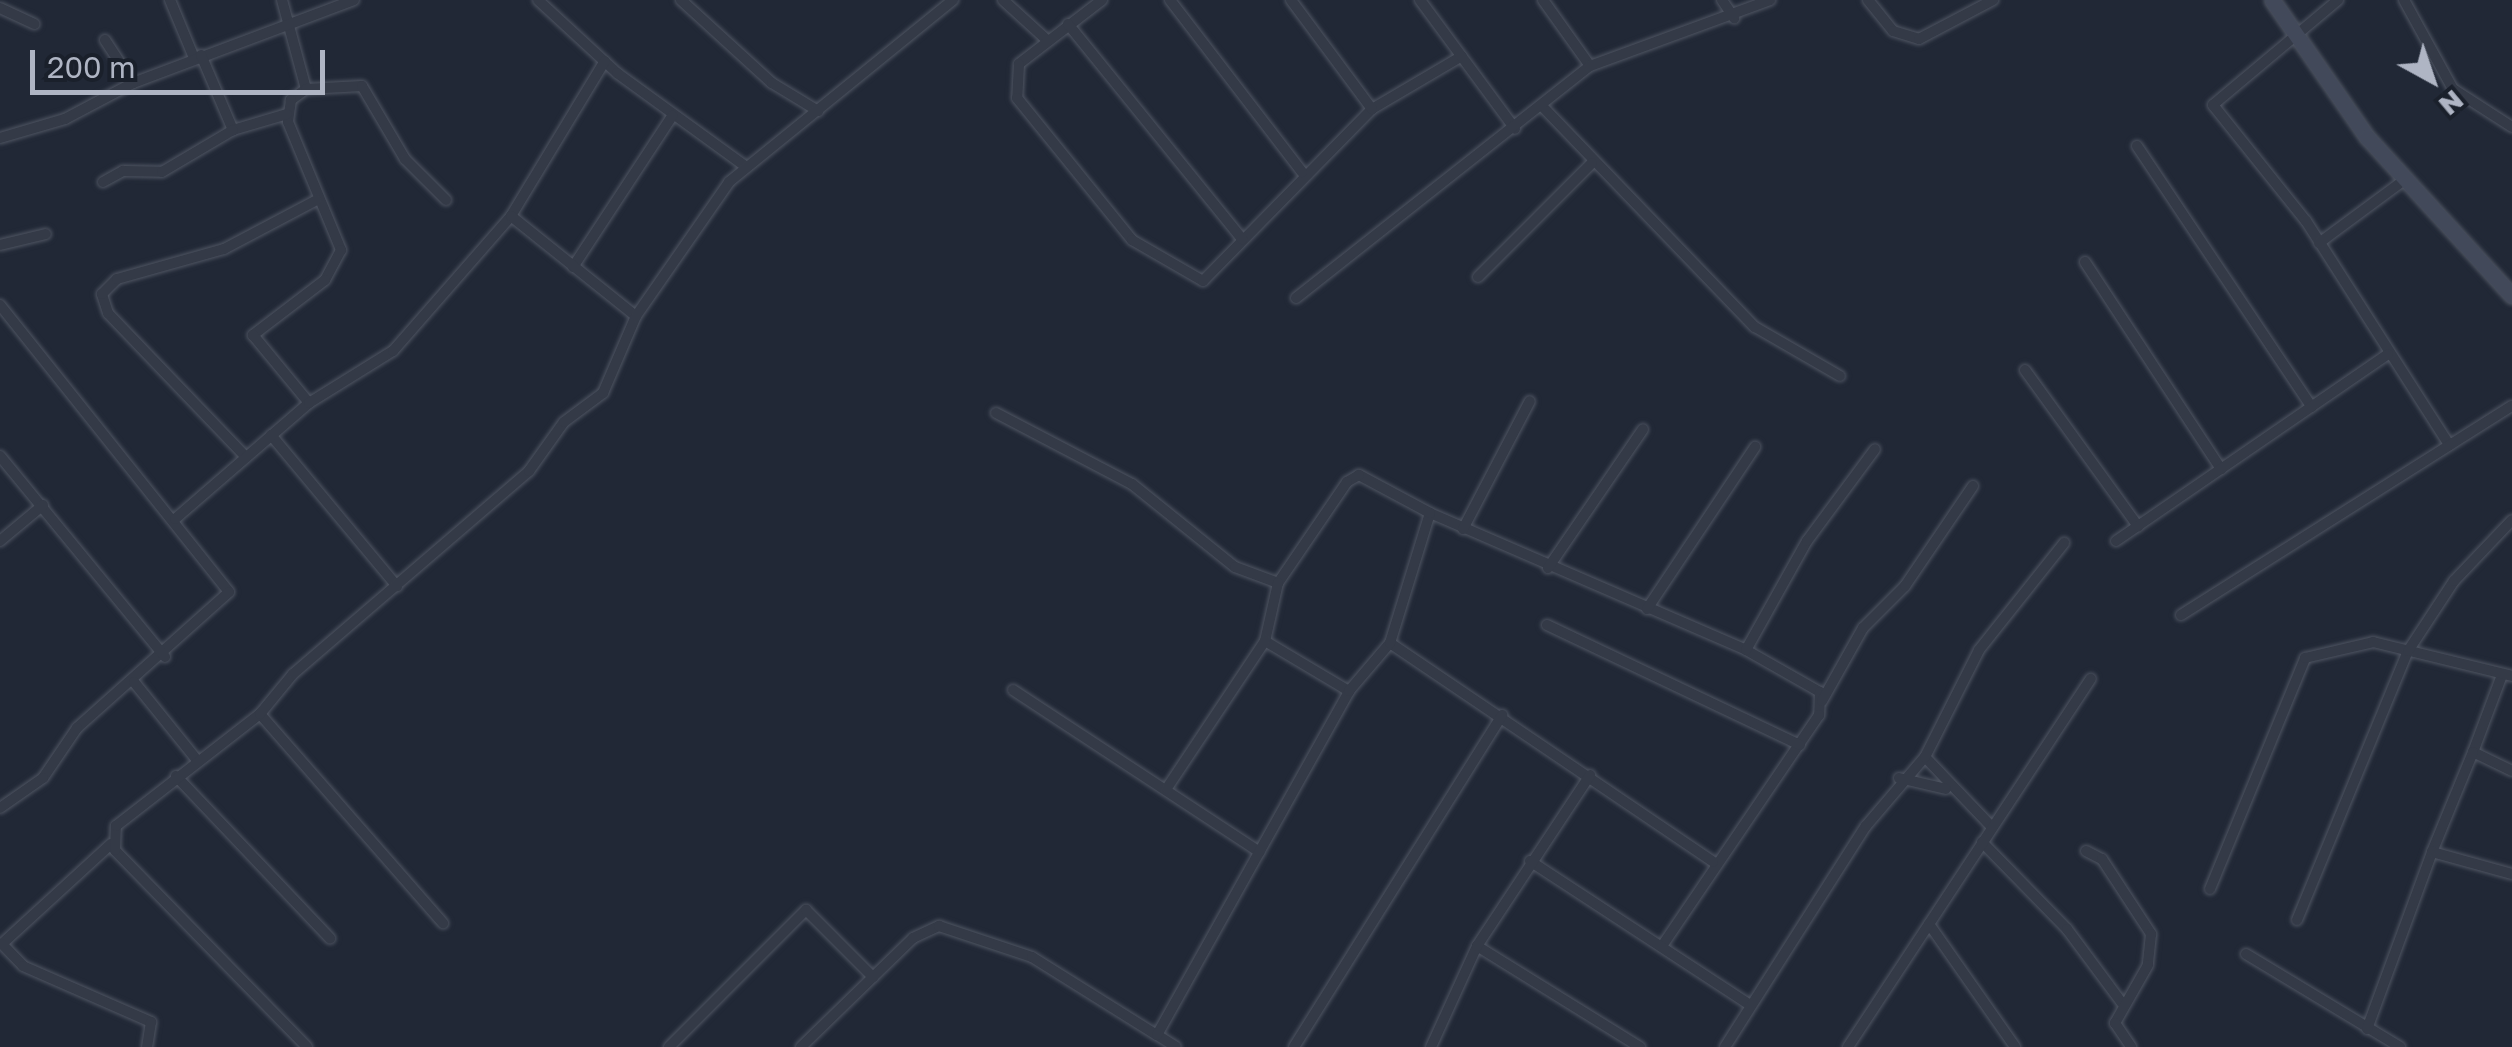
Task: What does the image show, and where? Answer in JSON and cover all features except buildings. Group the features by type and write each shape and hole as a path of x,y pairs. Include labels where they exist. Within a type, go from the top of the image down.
{"street":[{"path":"170,0 233,130"},
{"path":"282,0 306,89"},
{"path":"1,137 65,119 133,83 197,56 289,30 354,0"},
{"path":"538,0 672,116 745,166"},
{"path":"681,0 760,73 818,111"},
{"path":"147,1047 151,1022 23,966 2,944 112,844 116,826 260,714 603,393 636,316 745,166 952,0"},
{"path":"1003,0 1047,40"},
{"path":"1102,0 1047,40 1013,74 1016,98 1132,240 1203,281 1302,172 1372,109 1462,56"},
{"path":"1170,0 1302,172"},
{"path":"1292,0 1372,109"},
{"path":"1420,0 1516,129"},
{"path":"1543,0 1590,66"},
{"path":"1722,0 1734,18"},
{"path":"1296,298 1516,129 1590,66 1734,18 1770,0"},
{"path":"1868,0 1893,31 1920,39 1993,0"},
{"path":"2272,0 2408,178 2512,296"},
{"path":"2338,0 2214,105 2319,243 2449,445"},
{"path":"2404,0 2440,74 2512,127"},
{"path":"0,8 35,24"},
{"path":"1068,24 1242,239"},
{"path":"105,40 133,83"},
{"path":"176,519 309,403 393,351 511,216 605,61"},
{"path":"306,89 362,86 406,159 446,200"},
{"path":"103,182 123,171 162,172 233,130 288,114 306,89"},
{"path":"1542,106 1592,163 1755,327 1840,376"},
{"path":"288,114 338,263 253,335 309,403"},
{"path":"573,266 672,116"},
{"path":"2137,146 2312,407"},
{"path":"1478,277 1592,163"},
{"path":"2319,243 2408,178"},
{"path":"245,456 108,313 102,294 118,278 224,249 317,200"},
{"path":"511,216 636,316"},
{"path":"0,245 46,234"},
{"path":"2086,262 2220,469"},
{"path":"0,305 176,519 229,592 165,657 77,728 43,778 0,808"},
{"path":"2116,541 2388,354"},
{"path":"2025,370 2138,526"},
{"path":"1463,528 1530,400"},
{"path":"2181,615 2512,406"},
{"path":"996,413 1132,484 1235,567 1278,584"},
{"path":"1548,568 1643,429"},
{"path":"270,435 397,586"},
{"path":"1647,608 1755,447"},
{"path":"1746,650 1806,542 1875,449"},
{"path":"0,456 165,657"},
{"path":"1167,788 1265,641 1278,584 1359,475 1548,568 1746,650 1816,686 1822,701"},
{"path":"1664,943 1713,862 1800,745 1862,628 1905,586 1973,486"},
{"path":"0,540 43,505"},
{"path":"1157,1035 1349,691 1390,643 1430,513"},
{"path":"2297,920 2408,651 2454,581 2512,520"},
{"path":"1729,1046 1750,1005 1899,778 1925,757 1978,650 2064,543"},
{"path":"1547,624 1800,745"},
{"path":"1265,641 1349,691"},
{"path":"1390,643 1502,715 1713,862"},
{"path":"2210,888 2299,665 2333,645 2408,651 2507,675 2432,852 2367,1047"},
{"path":"1849,1047 2090,679"},
{"path":"134,682 198,760"},
{"path":"1013,690 1260,852"},
{"path":"260,714 443,923"},
{"path":"1294,1047 1502,715"},
{"path":"2474,752 2512,771"},
{"path":"1925,757 1947,790 1991,826"},
{"path":"1439,1045 1443,1006 1476,946 1590,775"},
{"path":"176,776 330,938"},
{"path":"1899,778 1947,790"},
{"path":"1982,842 2067,929 2122,1003"},
{"path":"112,844 307,1047"},
{"path":"2086,851 2102,859 2151,934 2148,965 2122,1003 2115,1023 2131,1047"},
{"path":"2432,852 2512,874"},
{"path":"1530,861 1664,943 1750,1005"},
{"path":"669,1047 806,910 872,976"},
{"path":"1929,924 2015,1047"},
{"path":"801,1047 913,938 947,926 1032,957 1176,1047"},
{"path":"1476,946 1640,1047"},
{"path":"2246,954 2400,1047"}]}
